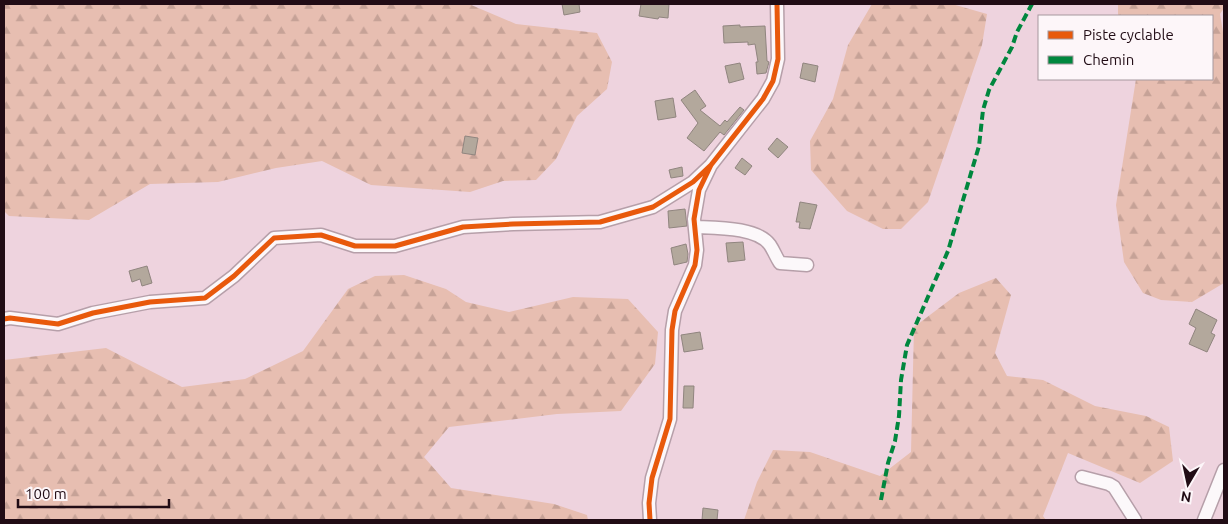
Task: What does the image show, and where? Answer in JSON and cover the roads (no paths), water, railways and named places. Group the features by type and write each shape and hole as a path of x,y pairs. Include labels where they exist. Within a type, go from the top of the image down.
{"street":[{"path":"4,319 10,318 58,324 93,313 150,302 205,298 234,276 274,238 320,235 354,246 395,246 463,227 600,222 653,207 693,182 710,165 763,99 773,81 778,59 777,4"},
{"path":"650,520 649,503 652,478 670,419 672,330 675,312 695,265 697,250 694,219 699,190 710,165"},
{"path":"695,226 727,228 756,235 770,245 780,263 807,265"},
{"path":"1204,520 1224,470"},
{"path":"1082,477 1114,487 1135,520"}]}
